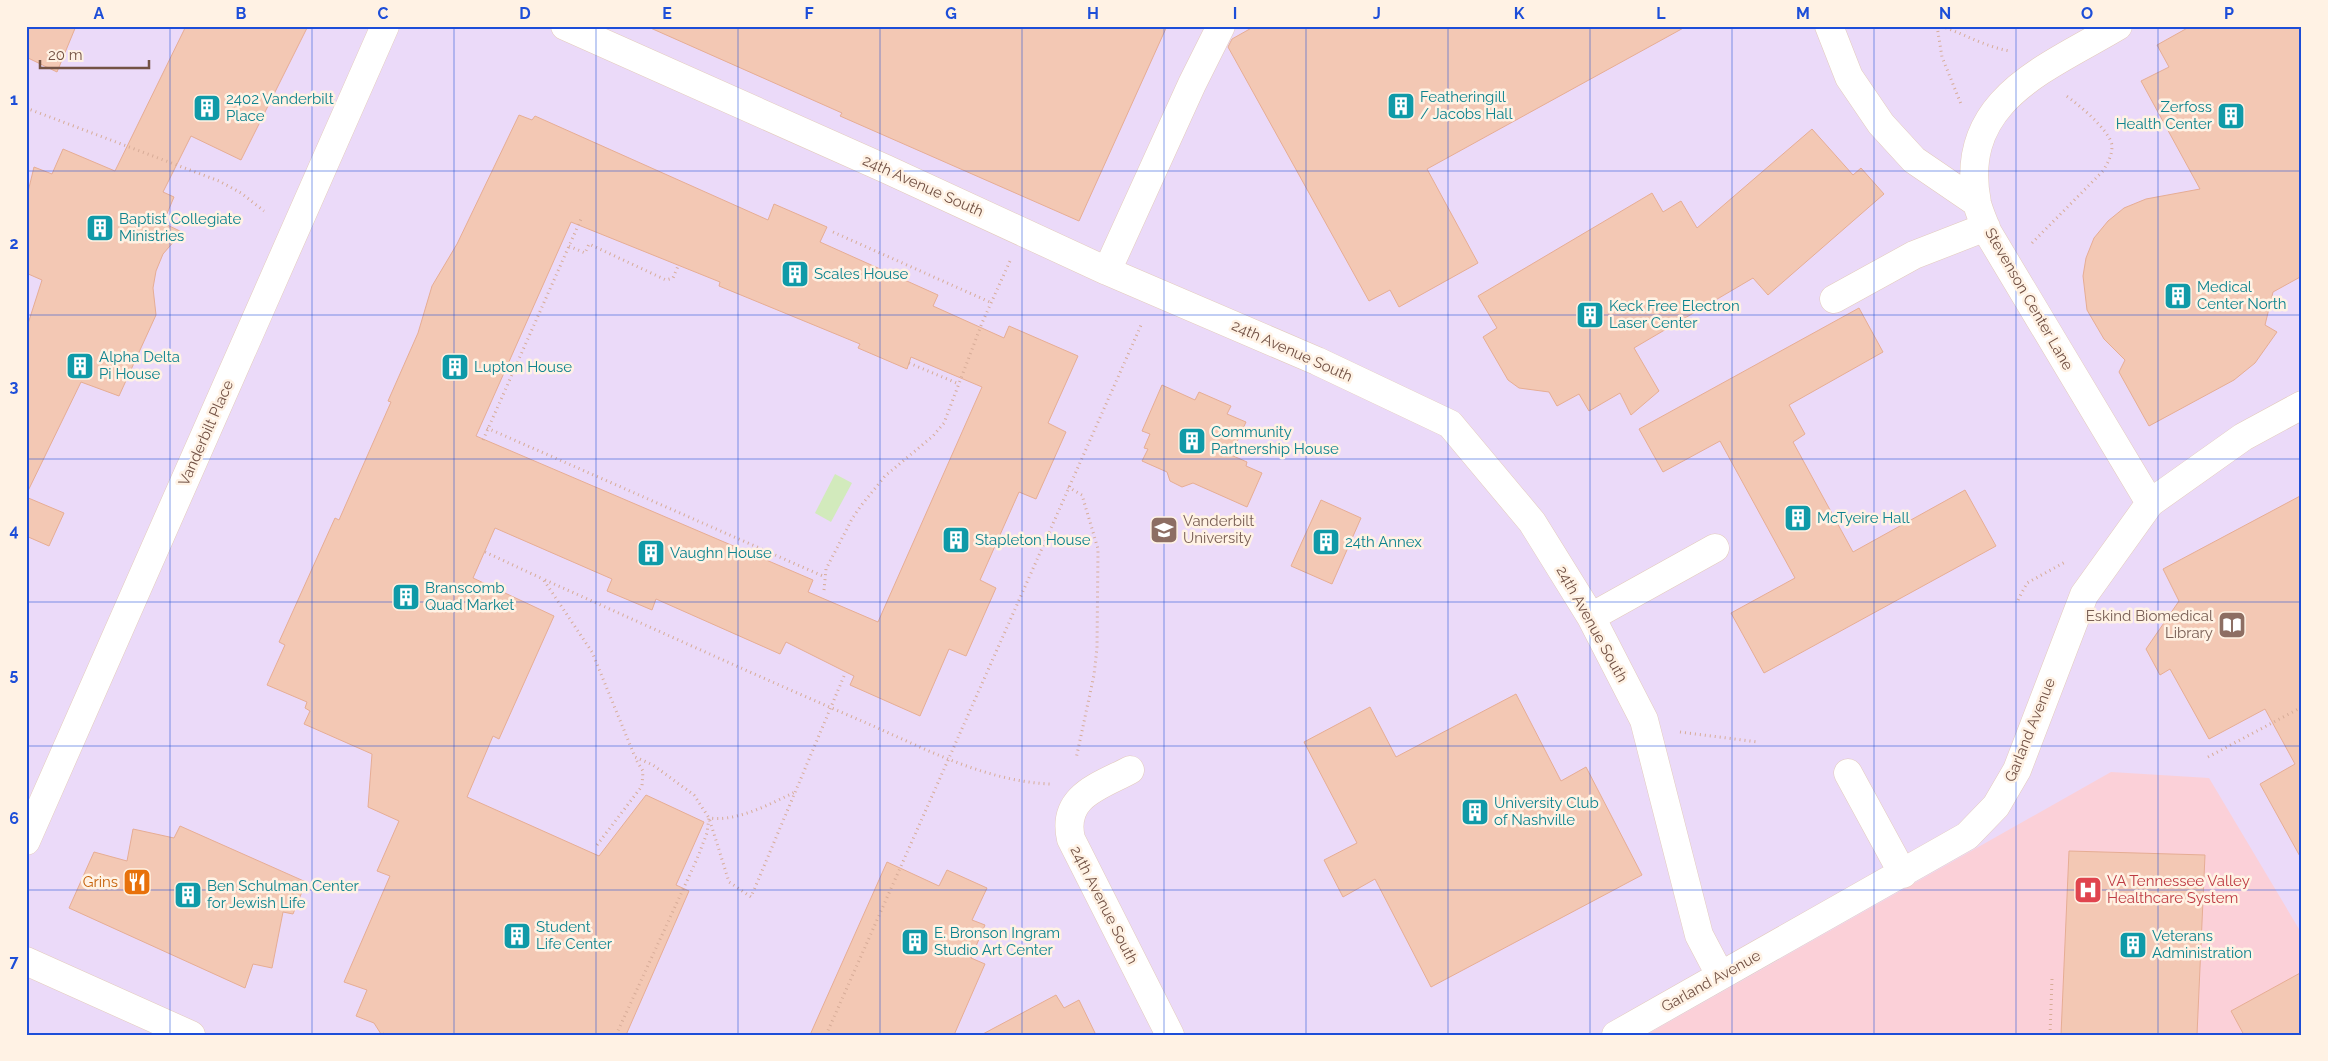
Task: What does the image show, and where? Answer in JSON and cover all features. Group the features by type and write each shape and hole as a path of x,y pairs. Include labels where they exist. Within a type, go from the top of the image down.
{"street":[{"name":"Vanderbilt Place","path":"26,841 385,26"},
{"name":"24th Avenue South","path":"566,26 1107,270 1317,361 1450,424 1532,522 1590,617 1644,720 1699,935 1720,975"},
{"path":"1107,270 1192,84 1221,26"},
{"path":"1829,26 1849,77 1881,124 1914,160 1982,215 1834,299"},
{"name":"Stevenson Center Lane","path":"2118,26 2020,84 1993,111 1978,140 1975,171 1982,215 2150,503"},
{"name":"Garland Avenue","path":"1616,1035 1967,836 1996,806 2017,770 2084,595 2150,503 2243,438 2302,405"},
{"path":"1590,617 1714,548"},
{"name":"24th Avenue South","path":"1130,770 1079,799 1071,816 1069,831 1071,839 1170,1035"},
{"path":"1848,772 1903,874"},
{"path":"26,961 191,1035"}],"path":[{"path":"1936,26 1942,57 1962,104"},
{"path":"1940,26 2000,49 2018,52"},
{"path":"2028,247 2103,171 2111,158 2112,144 2105,133 2079,105 2059,90"},
{"path":"26,108 219,181 241,193 264,211"},
{"path":"483,440 581,219"},
{"path":"832,232 992,303"},
{"path":"569,246 585,253 589,244 666,280 673,278 678,266"},
{"path":"824,590 826,569 852,519 885,476 933,436 944,423 1012,256"},
{"path":"826,1035 1146,315"},
{"path":"909,363 959,384"},
{"path":"487,428 825,577"},
{"path":"1068,487 1082,495 1098,549 1097,648 1094,675 1074,766"},
{"path":"484,552 977,771 999,777 1037,783 1059,783"},
{"path":"2018,600 2028,582 2067,560 2074,565"},
{"path":"543,579 592,652 635,757 643,771 642,786 597,845"},
{"path":"635,757 653,765 694,795 709,818 730,882 751,897 844,676"},
{"path":"2208,758 2302,707"},
{"path":"1676,732 1758,742"},
{"path":"709,818 720,819 734,816 796,792"},
{"path":"616,1035 697,859 709,818"},
{"path":"2050,1035 2052,979"}],"shaded area":[{"name":"Vanderbilt University","path":"26,26 2302,26 2302,1035 26,1035"},
{"name":"VA Tennessee Valley Healthcare System","path":"2111,772 2209,778 2302,934 2302,1035 1646,1035"}],"green space":[{"path":"835,474 852,483 831,522 815,513"}],"building":[{"path":"26,26 76,26 57,72 26,57"},
{"path":"186,26 308,26 241,160 191,136 163,192 174,197 163,223 182,232 163,254 156,271 153,288 156,315 119,396 81,382 26,495 26,330 42,280 26,273 26,200 34,167 52,174 63,149 115,171"},
{"path":"646,26 1167,26 1079,221 840,116 842,113"},
{"name":"Featheringill / Jacobs Hall","path":"1255,26 1687,26 1427,169 1478,263 1399,307 1390,290 1369,301 1228,47 1232,39"},
{"name":"Medical Center North","path":"2191,26 2302,26 2302,276 2273,292 2265,325 2277,332 2255,363 2234,380 2149,426 2119,372 2125,360 2104,339 2087,310 2083,276 2086,258 2094,238 2108,221 2124,208 2146,199 2200,189 2141,81 2169,67 2157,45"},
{"path":"519,115 532,120 535,116 768,220 774,204 827,227 820,242 938,295 933,306 1004,338 1009,326 1078,356 1048,423 1066,432 1036,499 1019,492 980,580 996,588 966,656 949,649 920,716 850,685 854,676 786,642 780,654 656,599 652,610 607,591 612,579 495,528 473,578 554,616 499,739 493,736 467,797 599,856 646,795 704,822 676,885 689,891 626,1035 385,1035 384,1033 381,1034 374,1023 356,1016 367,990 344,982 390,876 377,871 399,821 368,807 372,754 304,724 310,711 305,708 307,702 267,685 285,645 279,642 335,518 339,520 391,402 388,401 418,333 432,286 457,244","holes":["571,222 720,282 719,286 860,344 858,348 907,369 911,357 982,387 878,622 808,592 813,580 476,436"]},
{"name":"Keck Free Electron Laser Center","path":"1812,129 1853,175 1861,168 1884,194 1768,295 1753,278 1634,348 1659,391 1631,415 1620,393 1589,411 1579,394 1557,406 1549,392 1519,388 1508,380 1483,337 1497,328 1478,296 1652,193 1663,212 1681,201 1697,228"},
{"name":"McTyeire Hall","path":"1859,308 1883,352 1789,405 1805,434 1793,442 1853,552 1965,490 1996,546 1764,673 1731,613 1795,578 1720,441 1663,472 1639,429"},
{"name":"Community Partnership House","path":"1162,385 1195,400 1199,392 1231,406 1227,414 1246,422 1231,455 1247,462 1246,466 1262,473 1247,507 1193,483 1182,487 1170,481 1167,472 1142,461 1148,449 1144,448 1150,434 1142,431"},
{"name":"Eskind Biomedical Library","path":"2302,495 2302,860 2260,784 2295,764 2265,709 2209,739 2170,669 2160,675 2146,649 2179,601 2163,569"},
{"path":"26,497 64,513 49,546 26,536"},
{"name":"24th Annex","path":"1321,500 1361,518 1332,584 1291,566"},
{"name":"University Club of Nashville","path":"1516,694 1561,781 1586,767 1642,875 1431,987 1375,879 1343,897 1324,860 1357,843 1304,742 1370,707 1396,757"},
{"name":"Ben Schulman Center for Jewish Life","path":"180,826 306,882 293,914 283,912 272,968 253,964 245,988 69,908 94,852 127,861 133,829 174,838"},
{"name":"Veterans Administration","path":"2069,851 2205,855 2197,1035 2061,1035"},
{"name":"E. Bronson Ingram Studio Art Center","path":"887,862 939,886 947,870 987,888 972,920 985,925 971,958 985,964 954,1035 810,1035"},
{"path":"2302,972 2302,1035 2244,1035 2231,1011"},
{"name":"E. Bronson Ingram Studio Art Center","path":"1056,995 1064,1008 1079,1000 1096,1035 981,1035"}],"place":[{"name":"Featheringill / Jacobs Hall","path":"1401,106"},
{"name":"2402 Vanderbilt Place","path":"207,108"},
{"name":"Zerfoss Health Center","path":"2231,116"},
{"name":"Baptist Collegiate Ministries","path":"100,228"},
{"name":"Scales House","path":"795,274"},
{"name":"Medical Center North","path":"2178,296"},
{"name":"Keck Free Electron Laser Center","path":"1590,315"},
{"name":"Alpha Delta Pi House","path":"80,366"},
{"name":"Lupton House","path":"455,367"},
{"name":"Community Partnership House","path":"1192,441"},
{"name":"McTyeire Hall","path":"1798,518"},
{"name":"Vanderbilt University","path":"1164,530"},
{"name":"Stapleton House","path":"956,540"},
{"name":"24th Annex","path":"1326,542"},
{"name":"Vaughn House","path":"651,553"},
{"name":"Branscomb Quad Market","path":"406,597"},
{"name":"Eskind Biomedical Library","path":"2232,625"},
{"name":"University Club of Nashville","path":"1475,812"},
{"name":"Grins","path":"137,882"},
{"name":"VA Tennessee Valley Healthcare System","path":"2088,890"},
{"name":"Ben Schulman Center for Jewish Life","path":"188,895"},
{"name":"Student Life Center","path":"517,936"},
{"name":"E. Bronson Ingram Studio Art Center","path":"915,942"},
{"name":"Veterans Administration","path":"2133,945"}]}
